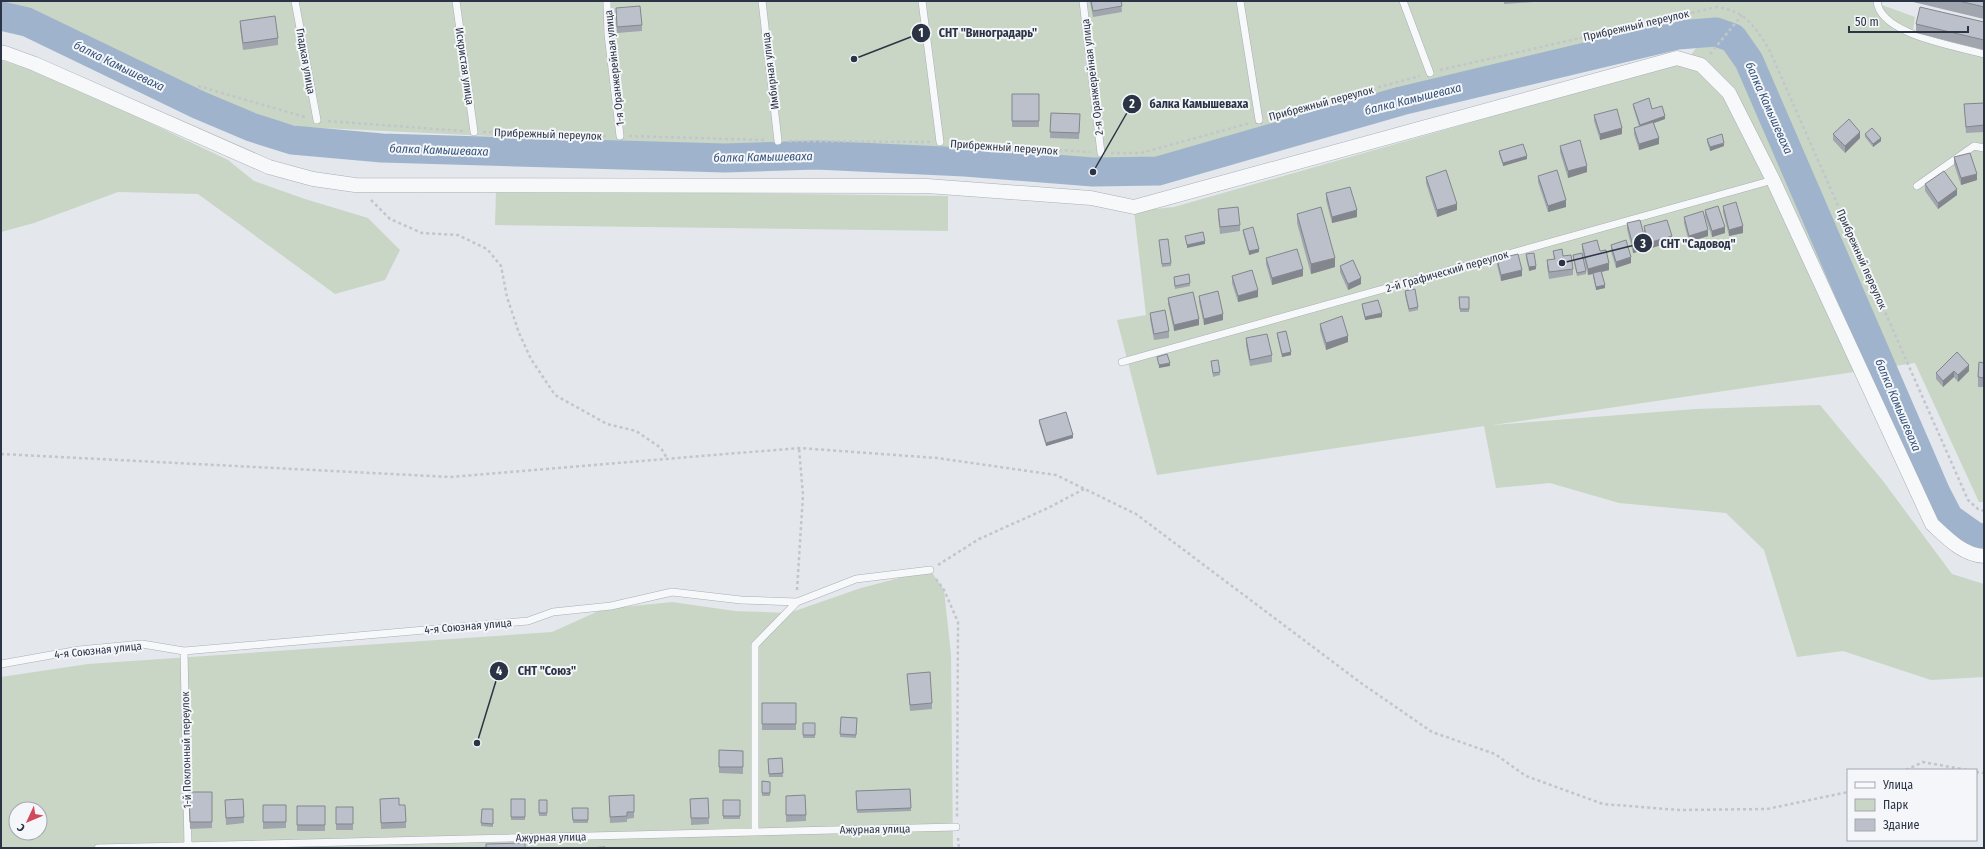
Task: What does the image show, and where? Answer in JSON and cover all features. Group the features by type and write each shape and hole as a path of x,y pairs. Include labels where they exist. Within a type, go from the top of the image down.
{"street":[{"path":"1,53 6,53 35,64 269,167 314,179 355,185 927,186 1091,198 1134,207 1677,58 1701,66 1729,93 1773,180 1932,524 1951,542 1975,555 1984,556"}],"lane":[{"name":"Гладкая улица","path":"295,1 317,120"},
{"name":"Искристая улица","path":"456,1 474,132"},
{"name":"1-я Оранжерейная улица","path":"607,1 608,34 620,136"},
{"name":"Имбирная улица","path":"762,1 778,140"},
{"path":"922,1 940,142"},
{"name":"2-я Оранжерейная улица","path":"1083,1 1101,152"},
{"path":"1240,1 1259,120"},
{"path":"1403,1 1430,73"},
{"path":"1877,1 1878,7 1890,22 1905,32 1984,54"},
{"path":"1917,186 1974,146 1984,148"},
{"name":"2-й Графический переулок","path":"1122,362 1773,180"},
{"name":"4-я Союзная улица","path":"1,664 79,650 142,644 184,651 528,621 553,612 611,606 672,592 741,600 797,602 856,578 930,570"},
{"path":"755,832 755,645 797,602"},
{"name":"1-й Поклонный переулок","path":"184,651 187,847"},
{"name":"Ажурная улица","path":"98,848 956,828"}],"path":[{"name":"Прибрежный переулок","path":"198,86 317,120 474,132 778,140 940,142 1141,153 1430,73 1717,7 1733,9 1749,19 1768,47 1968,500 1984,512"},
{"path":"1701,66 1742,15"},
{"path":"355,185 390,219 422,233 458,235 487,249 501,266 507,297 519,333 531,359 555,395 607,424 636,431 661,448 668,460"},
{"path":"797,602 803,495 799,448"},
{"path":"1,454 450,478 799,448 937,458 1056,475 1136,514 1361,683 1432,732 1495,754 1526,776 1603,804 1679,810 1767,809 1847,792"},
{"path":"959,848 956,828 958,622 944,590 930,570 979,538 1048,508 1085,489"},
{"path":"1908,769 1923,762 1962,769"}],"green space":[{"path":"1,1 1882,1 1882,5 1915,17 1912,36 1984,54 1984,502 1979,502 1915,363 1493,425 1695,409 1820,405 1883,481 1952,574 1984,584 1984,677 1931,680 1843,651 1797,657 1764,550 1726,513 1619,503 1550,483 1496,488 1484,426 1157,475 1117,320 1146,315 1134,211 1174,207 1686,61 1713,27 1157,160 1091,165 301,127 255,115 201,92 39,14 8,6 1,7"},
{"path":"1,60 64,82 228,160 254,181 305,199 368,218 400,250 385,280 335,294 198,194 118,192 34,223 1,232"},
{"path":"496,190 948,196 948,231 495,225"},
{"path":"930,570 944,590 951,654 953,848 1,848 1,677 88,664 552,632 603,609 672,602 735,611 789,613 861,588"}],"building":[{"path":"1091,1 1121,1 1122,6 1093,11"},
{"path":"1959,1 1984,1 1984,7"},
{"path":"640,6 642,25 617,27 616,8"},
{"path":"1920,7 1984,22 1984,40 1916,24"},
{"path":"275,16 278,38 243,43 240,21"},
{"path":"1012,94 1039,94 1039,121 1012,121"},
{"path":"1649,98 1652,109 1662,106 1665,116 1640,125 1633,104"},
{"path":"1984,103 1984,125 1966,127 1964,104"},
{"path":"1617,109 1622,128 1600,134 1594,115"},
{"path":"1051,113 1080,114 1079,133 1050,132"},
{"path":"1849,119 1860,132 1845,146 1833,134"},
{"path":"1653,122 1659,138 1639,144 1634,128"},
{"path":"1872,128 1881,138 1873,144 1865,134"},
{"path":"1722,134 1724,143 1710,147 1707,139"},
{"path":"1580,140 1587,166 1568,171 1560,146"},
{"path":"1523,144 1527,156 1503,163 1499,151"},
{"path":"1970,153 1977,174 1961,178 1954,157"},
{"path":"1446,170 1457,204 1437,210 1426,177"},
{"path":"1557,170 1566,200 1548,206 1538,176"},
{"path":"1944,171 1957,189 1938,203 1925,184"},
{"path":"1350,187 1357,210 1332,217 1326,193"},
{"path":"1736,202 1743,226 1729,230 1723,206"},
{"path":"1718,206 1725,227 1712,231 1705,210"},
{"path":"1238,207 1240,225 1220,227 1218,209"},
{"path":"1321,207 1335,258 1311,264 1297,214"},
{"path":"1703,211 1708,230 1689,236 1684,217"},
{"path":"1640,220 1646,243 1633,246 1627,223"},
{"path":"1667,220 1672,236 1648,243 1644,226"},
{"path":"1253,227 1259,249 1249,251 1243,230"},
{"path":"1203,232 1205,241 1187,245 1185,236"},
{"path":"1168,239 1171,263 1162,264 1159,240"},
{"path":"1597,240 1600,251 1606,250 1609,263 1588,269 1582,244"},
{"path":"1626,240 1631,257 1616,262 1611,245"},
{"path":"1297,249 1303,269 1272,278 1266,258"},
{"path":"1562,249 1563,256 1571,255 1573,269 1549,272 1547,260 1555,259 1553,251"},
{"path":"1534,253 1536,266 1529,267 1526,254"},
{"path":"1582,253 1586,271 1577,273 1573,255"},
{"path":"1518,254 1522,270 1501,275 1497,259"},
{"path":"1353,260 1361,278 1348,284 1340,266"},
{"path":"1252,270 1258,290 1238,296 1232,276"},
{"path":"1601,271 1605,285 1596,287 1593,273"},
{"path":"1189,274 1190,283 1175,286 1174,277"},
{"path":"1415,289 1418,307 1409,309 1405,291"},
{"path":"1218,291 1223,314 1204,319 1199,296"},
{"path":"1193,292 1199,319 1174,325 1168,298"},
{"path":"1459,297 1469,297 1469,309 1460,309"},
{"path":"1378,300 1382,313 1365,317 1362,304"},
{"path":"1165,310 1169,331 1154,334 1150,313"},
{"path":"1342,316 1348,336 1326,343 1320,324"},
{"path":"1286,331 1291,352 1282,354 1277,333"},
{"path":"1267,334 1272,355 1250,360 1246,338"},
{"path":"1957,352 1969,365 1958,375 1954,371 1943,381 1936,373"},
{"path":"1167,354 1170,363 1159,365 1157,357"},
{"path":"1218,360 1220,372 1213,373 1211,361"},
{"path":"1979,362 1984,363 1984,378 1978,377"},
{"path":"1066,412 1073,435 1046,443 1039,420"},
{"path":"930,672 932,703 910,705 907,674"},
{"path":"762,703 796,703 796,724 762,724"},
{"path":"841,717 857,718 856,735 840,734"},
{"path":"803,723 815,723 815,735 803,735"},
{"path":"719,750 743,751 743,767 719,767"},
{"path":"782,758 783,773 769,774 768,759"},
{"path":"762,781 770,782 770,793 762,793"},
{"path":"910,789 911,808 857,810 856,791"},
{"path":"189,792 212,792 212,822 190,822"},
{"path":"634,795 634,812 627,812 627,816 610,817 609,796"},
{"path":"805,795 806,815 786,815 786,796"},
{"path":"399,798 399,805 405,805 406,822 381,823 380,799"},
{"path":"708,798 709,818 691,818 690,799"},
{"path":"243,799 244,817 226,818 225,800"},
{"path":"511,799 525,799 525,817 511,817"},
{"path":"539,800 547,800 547,813 539,813"},
{"path":"723,800 740,800 740,816 723,816"},
{"path":"263,805 286,805 286,822 263,822"},
{"path":"297,806 325,806 325,825 297,825"},
{"path":"336,807 353,807 353,824 336,824"},
{"path":"572,808 588,808 588,820 573,820"},
{"path":"482,809 493,809 493,824 481,823"},
{"path":"525,843 525,848 486,848 486,844"}],"waterway":[{"name":"балка Камышеваха","path":"1,16 27,22 199,105 251,127 292,140 382,148 725,158 816,155 965,162 1093,172 1158,171 1401,101 1678,35 1716,32 1733,38 1749,61 1936,493 1949,518 1976,537 1984,538"}],"place":[{"name":"СНТ \"Виноградарь\"","path":"854,59"},
{"name":"балка Камышеваха","path":"1093,172"},
{"name":"СНТ \"Садовод\"","path":"1562,263"},
{"name":"СНТ \"Союз\"","path":"477,743"}]}
